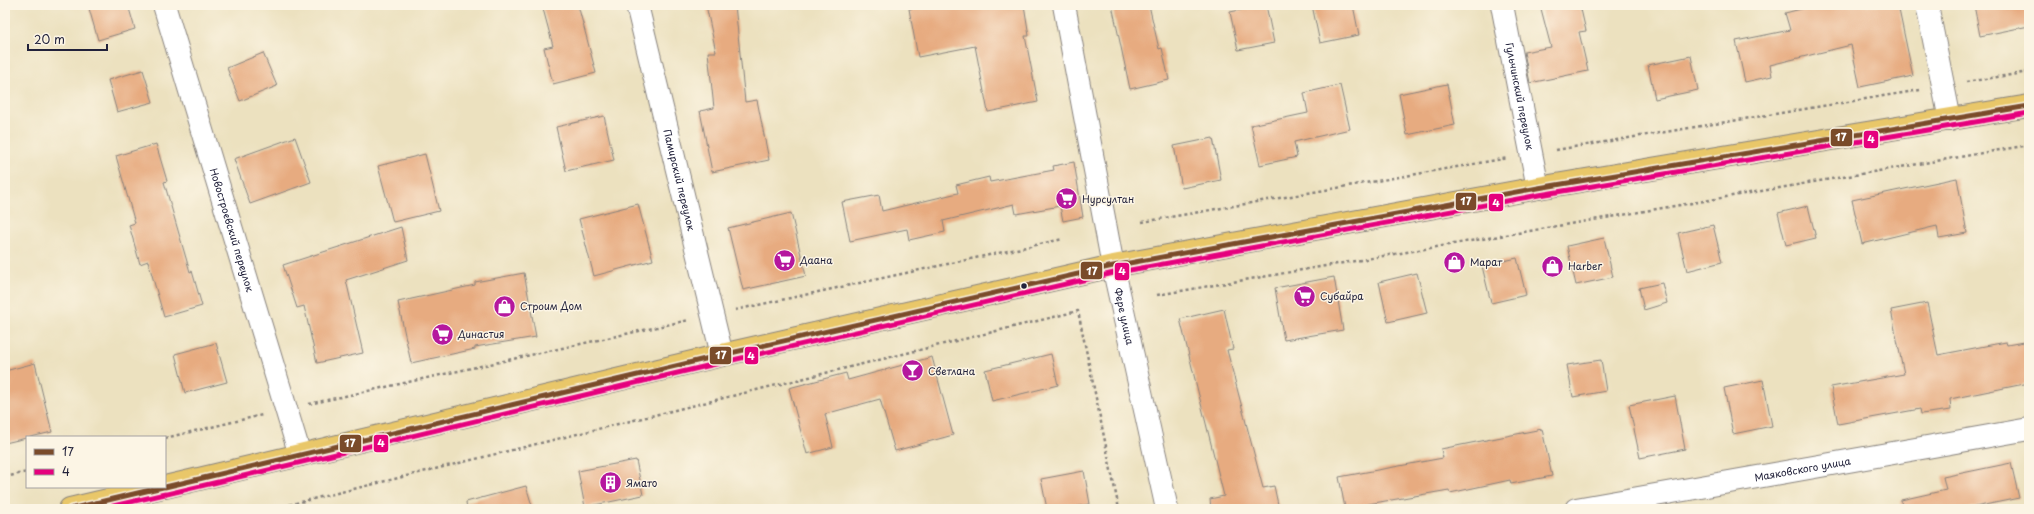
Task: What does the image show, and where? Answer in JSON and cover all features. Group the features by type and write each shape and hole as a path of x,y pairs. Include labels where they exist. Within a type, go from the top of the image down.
{"main road":[{"path":"166,487 722,355 1113,266 1538,188 2029,106"},
{"path":"70,509 160,488"}],"street":[{"name":"Новостроевский переулок","path":"164,5 300,455"},
{"name":"Памирский переулок","path":"637,5 722,355"},
{"name":"Фере улица","path":"1064,5 1113,266 1167,509"},
{"name":"Гульчинский переулок","path":"1502,5 1538,188"},
{"path":"1927,5 1950,120"},
{"name":"Маяковского улица","path":"1576,509 2029,429"}],"path":[{"path":"1142,222 1531,154 2029,72"},
{"path":"1157,295 2029,145"},
{"path":"166,438 287,409 1063,239"},
{"path":"272,509 1078,311 1119,509"},
{"path":"5,477 26,472"}],"building":[{"path":"88,5 128,5 135,29 98,40"},
{"path":"542,5 578,5 596,73 553,84 544,48 553,46"},
{"path":"706,5 735,5 745,102 757,100 769,160 712,172 700,111 714,108 708,52 716,52"},
{"path":"930,5 1024,5 1029,36 1025,36 1038,102 988,112 975,46 918,57 909,9"},
{"path":"1112,5 1149,5 1159,49 1162,48 1169,80 1130,89"},
{"path":"1266,5 1274,43 1238,50 1230,12"},
{"path":"1312,5 1353,5 1359,35 1320,43"},
{"path":"1540,5 1580,5 1586,31 1579,32 1588,71 1530,83 1524,52 1551,47"},
{"path":"1817,5 1898,5 1913,76 1860,87 1851,45 1770,65 1772,76 1745,82 1736,41 1790,30 1785,13"},
{"path":"1974,5 2029,5 2029,26 1980,36"},
{"path":"263,53 277,86 240,101 227,68"},
{"path":"1691,56 1698,90 1655,99 1648,65"},
{"path":"143,70 153,102 117,112 108,80"},
{"path":"1447,84 1455,125 1407,135 1399,94"},
{"path":"1340,85 1350,129 1294,142 1297,157 1260,165 1251,125 1308,113 1304,93"},
{"path":"604,116 614,160 566,171 556,127"},
{"path":"295,137 311,182 250,204 234,159"},
{"path":"1213,138 1221,180 1182,188 1174,146"},
{"path":"156,144 167,181 164,182 190,272 192,271 202,306 164,317 148,261 140,264 129,225 135,223 116,156"},
{"path":"425,154 439,211 393,222 378,166"},
{"path":"1074,162 1083,217 1063,221 1060,206 1016,214 1014,204 943,221 945,232 909,240 907,229 850,241 842,202 879,195 882,211 958,193 956,185 989,177 990,182 1054,170 1053,166"},
{"path":"1957,178 1967,233 1939,238 1937,226 1862,244 1852,200"},
{"path":"638,204 653,260 594,276 579,219"},
{"path":"1808,206 1816,238 1786,245 1778,213"},
{"path":"791,213 806,276 743,290 728,228"},
{"path":"1713,225 1722,262 1687,271 1678,233"},
{"path":"401,227 408,260 346,280 363,353 317,363 304,306 297,308 283,265"},
{"path":"1604,238 1613,277 1576,285 1567,246"},
{"path":"1517,258 1526,295 1491,303 1482,266"},
{"path":"524,273 536,337 475,347 475,349 411,363 398,302 475,285 475,282"},
{"path":"1417,273 1427,313 1388,322 1379,282"},
{"path":"1334,277 1343,330 1284,340 1275,288"},
{"path":"1662,283 1667,303 1644,310 1639,288"},
{"path":"1927,303 1938,355 2006,342 2007,345 2029,341 2029,383 1950,399 1951,410 1921,414 1920,409 1838,424 1831,387 1904,374 1891,310"},
{"path":"1224,309 1233,349 1227,350 1263,488 1274,486 1279,509 1211,509 1210,499 1224,496 1180,319"},
{"path":"216,343 227,382 185,393 175,354"},
{"path":"1051,354 1058,385 992,401 985,370"},
{"path":"932,357 953,435 895,451 880,399 825,414 833,447 807,454 789,388 846,373 848,380"},
{"path":"1601,360 1606,391 1573,397 1567,365"},
{"path":"35,363 52,432 35,436 26,436 26,438 5,443 5,371"},
{"path":"1763,380 1772,426 1733,434 1724,388"},
{"path":"1675,396 1685,449 1640,458 1629,405"},
{"path":"1542,429 1552,476 1511,484 1510,480 1450,493 1449,490 1345,508 1339,477 1443,458 1441,449"},
{"name":"Ямато","path":"636,460 643,495 585,507 578,471"},
{"path":"2011,463 2019,498 1965,509 1902,509 1901,500 1946,490 1943,477"},
{"path":"1084,471 1090,504 1065,509 1047,509 1041,479"},
{"path":"526,486 533,509 467,509 466,502"}],"transit line":[{"name":"17","path":"166,487 722,355 1113,266 1538,188 2029,106"},
{"name":"4","path":"167,494 724,362 1114,273 1539,195 2029,113"},
{"name":"17","path":"70,509 159,488"},
{"name":"4","path":"100,509 165,494"}],"place":[{"name":"Нурсултан","path":"1066,199"},
{"name":"Даана","path":"784,260"},
{"name":"Марат","path":"1454,262"},
{"name":"Harber","path":"1553,266"},
{"name":"Субайра","path":"1305,296"},
{"name":"Строим Дом","path":"504,306"},
{"name":"Династия","path":"443,334"},
{"name":"Светлана","path":"912,371"},
{"name":"Ямато","path":"610,483"}]}
